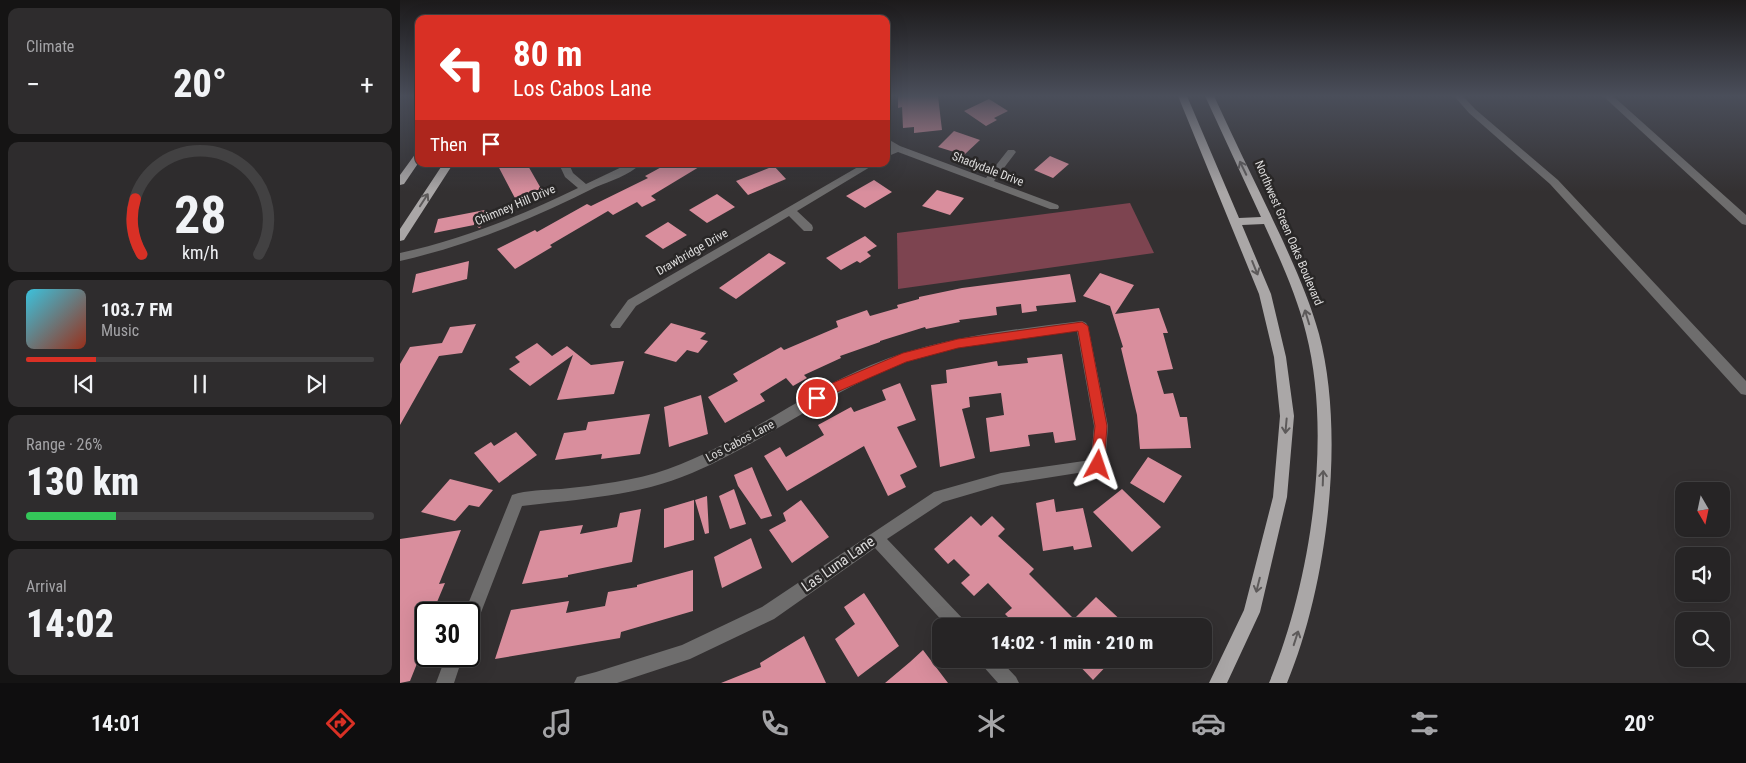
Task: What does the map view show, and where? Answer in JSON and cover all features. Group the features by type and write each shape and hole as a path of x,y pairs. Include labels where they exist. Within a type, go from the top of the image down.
{"main road":[{"path":"1196,128 1265,294 1280,356 1287,416 1280,497 1252,612 1218,683"},
{"name":"Northwest Green Oaks Boulevard","path":"1224,128 1268,220 1302,299 1320,374 1324,439 1322,493 1304,612 1288,661 1278,683"},
{"path":"400,182 415,161"},
{"path":"400,237 446,167"},
{"path":"1236,222 1268,220"}],"street":[{"path":"1491,128 1554,182 1746,390"},
{"path":"1642,128 1746,221"},
{"name":"Shadydale Drive","path":"890,144 897,148 1054,207"},
{"path":"890,152 897,148"},
{"path":"988,182 1011,152"},
{"path":"565,167 569,175 585,189"},
{"name":"Chimney Hill Drive","path":"400,257 455,244 498,229 629,167"},
{"name":"Drawbridge Drive","path":"616,325 632,303 865,167"},
{"path":"790,211 808,228"},
{"name":"Los Cabos Lane","path":"477,602 516,500 629,486 685,469 738,444 832,389 903,358 958,344 1082,326 1101,426 1098,465"},
{"name":"Las Luna Lane","path":"583,683 596,681 684,653 768,613 939,497 1001,479 1098,465"},
{"path":"876,538 951,618"},
{"path":"445,683 452,667"},
{"path":"996,668 1010,683"}],"shaded area":[{"path":"1130,203 1154,253 898,289 897,233"}],"building":[{"path":"914,128 942,128 942,130 914,133"},
{"path":"954,131 980,140 964,155 938,147"},
{"path":"1050,156 1069,164 1053,178 1034,170"},
{"path":"499,167 529,167 543,192 517,202"},
{"path":"662,167 699,167 651,196 656,200 642,207 637,202 613,215 608,211 550,245 552,247 515,269 497,249 535,230 537,232 587,204 591,206 648,178 645,176"},
{"path":"771,167 775,167 786,179 748,195 736,181"},
{"path":"874,180 892,192 865,208 846,196"},
{"path":"937,190 964,198 950,215 922,206"},
{"path":"717,194 735,207 707,223 689,210"},
{"path":"485,210 481,227 479,228 474,223 474,225 434,233 438,219"},
{"path":"668,222 687,235 663,249 645,236"},
{"path":"865,236 877,246 867,252 871,256 860,263 857,261 841,270 826,258"},
{"path":"769,253 786,263 736,299 719,288"},
{"path":"469,261 467,279 412,293 416,274"},
{"path":"1100,273 1134,285 1115,314 1159,308 1168,333 1163,333 1173,369 1157,371 1164,394 1173,393 1180,417 1187,417 1191,448 1140,449 1137,415 1121,348 1123,347 1110,306 1083,296"},
{"path":"1070,274 1076,302 1036,306 1037,311 1022,313 1021,304 996,307 997,315 959,320 960,322 926,329 925,327 880,341 840,356 841,358 804,375 807,378 793,386 786,378 760,394 765,401 725,423 708,397 738,381 733,374 781,347 784,350 838,327 836,321 867,310 870,316 898,308 897,305 919,299 919,297 962,288"},
{"path":"671,323 706,333 700,339 708,341 698,353 687,350 676,362 644,353"},
{"path":"476,324 462,353 439,356 400,425 400,364 410,347 442,343 450,327"},
{"path":"537,343 552,356 567,346 591,365 624,361 614,394 557,400 573,355 530,386 509,369 520,362 515,357"},
{"path":"1062,354 1076,440 1055,443 1053,432 1028,435 1030,446 990,452 986,418 1004,415 1001,393 969,397 970,407 962,409 975,458 940,467 931,385 947,383 946,370 997,361 998,366 1028,363 1027,358"},
{"path":"900,383 916,420 897,427 917,467 900,475 906,487 888,496 864,446 787,491 764,456 780,447 786,457 824,435 818,425 851,407 854,412 886,400 882,390"},
{"path":"701,395 708,434 669,447 664,407"},
{"path":"650,414 640,454 601,459 602,454 555,460 564,433 586,430 588,422"},
{"path":"516,432 537,455 499,483 474,453 491,442 494,446"},
{"path":"1148,457 1182,476 1164,503 1130,483"},
{"path":"752,467 772,516 761,519 738,486 734,475"},
{"path":"450,479 493,490 479,507 469,505 455,521 421,512"},
{"path":"734,489 746,524 730,529 719,496"},
{"path":"1122,489 1161,527 1132,552 1093,512"},
{"path":"707,496 709,533 705,534 695,500"},
{"path":"1054,499 1056,512 1083,508 1092,547 1074,550 1073,546 1043,551 1036,503"},
{"path":"694,500 694,540 664,548 664,509"},
{"path":"801,500 829,537 792,563 769,530 786,521 783,513"},
{"path":"641,509 632,562 568,575 568,577 522,584 540,531 583,525 580,534 617,527 620,513"},
{"path":"971,516 981,526 992,516 1005,529 998,536 1034,569 1029,574 1073,618 1009,618 1005,614 1012,608 988,583 974,596 961,583 970,575 954,559 948,564 934,549"},
{"path":"461,530 439,584 445,583 437,602 415,602 416,667 410,681 400,683 400,539"},
{"path":"751,538 762,568 722,588 714,557"},
{"path":"693,570 693,611 621,632 620,638 495,659 511,610 569,601 566,613 605,606 608,592 637,587 637,585"},
{"path":"864,593 899,646 858,677 835,639 855,624 844,607"},
{"path":"1096,597 1118,618 1075,618"},
{"path":"804,636 826,683 721,683 761,667 760,663"},
{"path":"923,650 932,662 932,668 937,668 948,683 885,683"},
{"path":"1082,668 1104,668 1093,680"}],"route":[{"path":"817,398 832,389 903,358 958,344 1082,326 1101,426 1098,465"}]}
